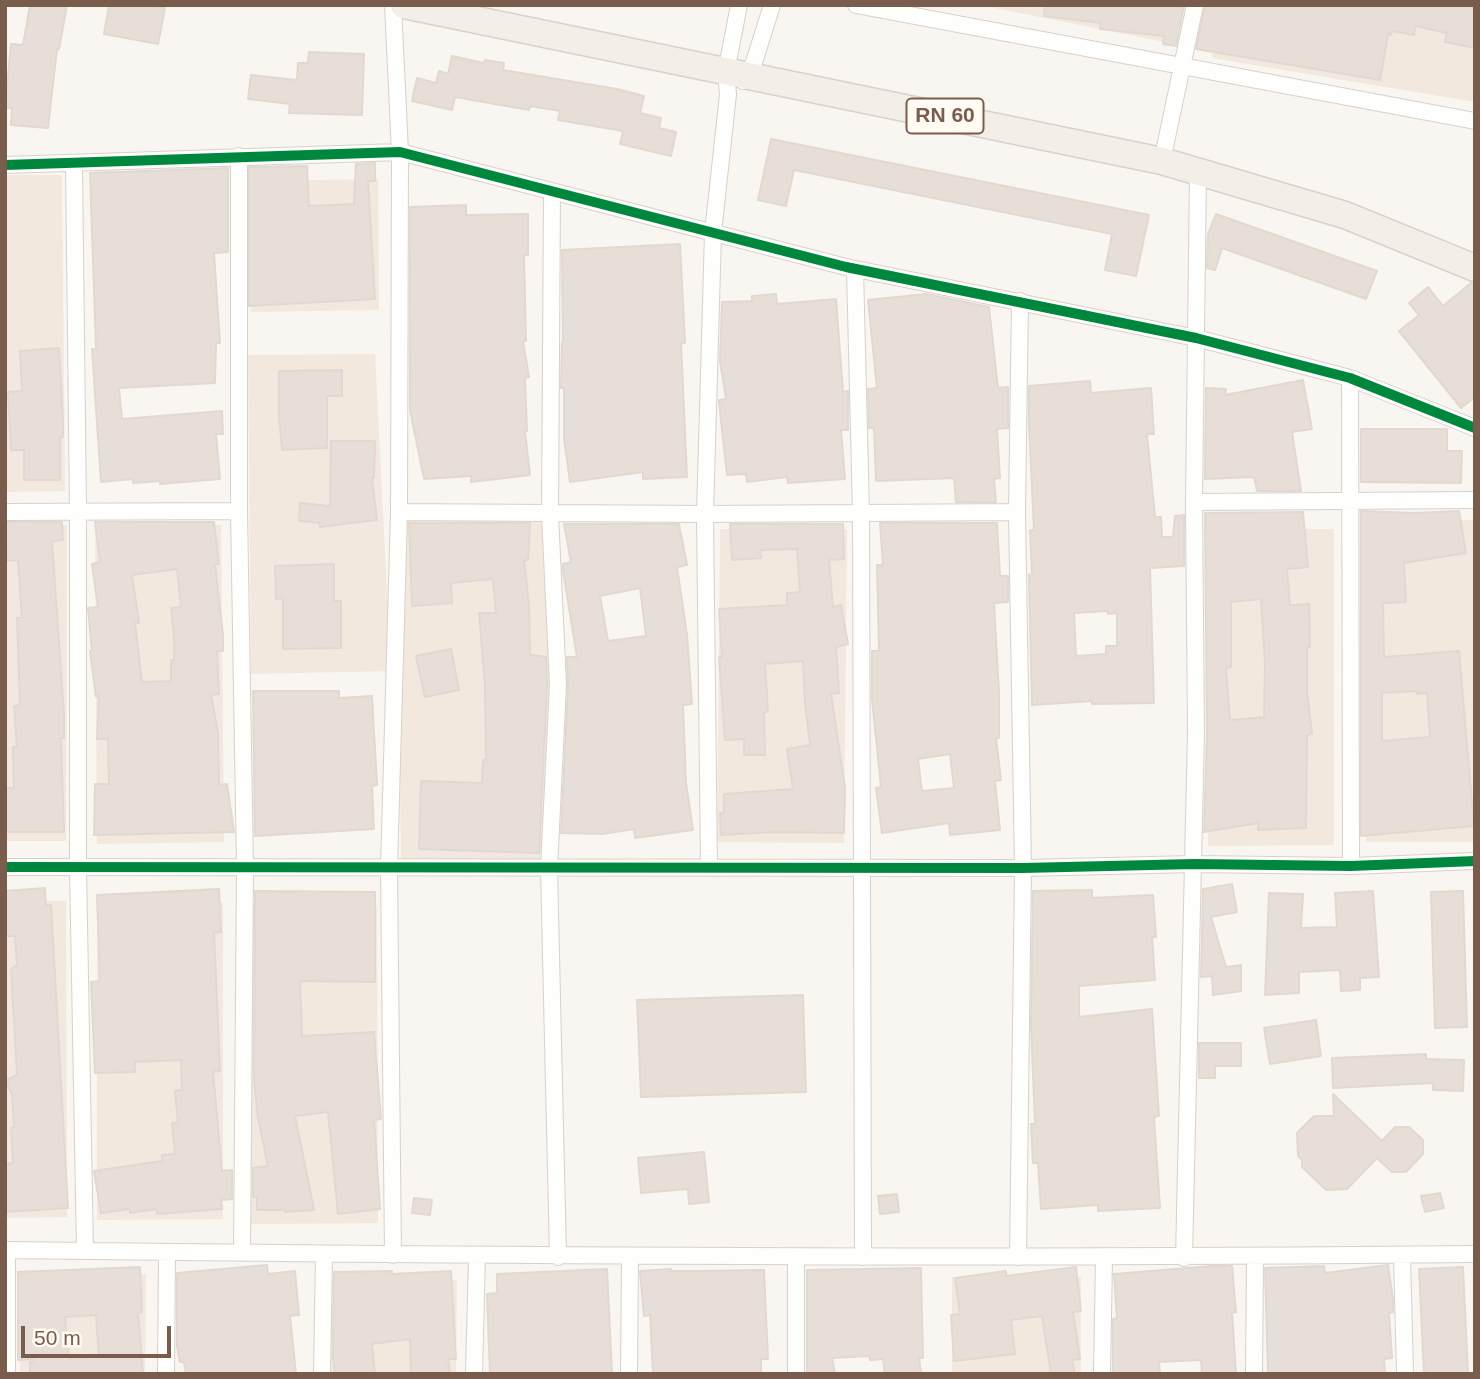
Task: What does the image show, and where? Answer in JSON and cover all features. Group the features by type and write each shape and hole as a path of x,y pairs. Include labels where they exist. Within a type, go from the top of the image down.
{"main road":[{"name":"RN 60","path":"418,7 735,80 1162,161 1345,215 1475,268"}],"street":[{"path":"393,5 400,152 399,512 389,867 393,1255"},
{"path":"709,868 705,514 713,233 735,80 739,5"},
{"path":"735,80 772,5"},
{"path":"856,5 1475,121"},
{"path":"1162,161 1195,5"},
{"path":"5,165 400,152 855,269 1196,338 1350,378 1475,428"},
{"path":"239,156 239,511 245,867 242,1253"},
{"path":"74,163 78,867 85,1251"},
{"path":"1184,1258 1196,718 1194,502 1198,170"},
{"path":"552,191 550,514 558,685 549,867 558,1257"},
{"path":"855,269 861,513 863,1257"},
{"path":"1018,1257 1023,868 1017,512 1020,301"},
{"path":"1350,378 1351,866"},
{"path":"1194,502 1475,500"},
{"path":"5,512 239,511"},
{"path":"399,512 1017,512"},
{"path":"5,867 1023,868 1194,864 1351,866 1475,861"},
{"path":"7,1374 6,1250 558,1257 1184,1258 1475,1254"},
{"path":"166,1374 167,1252"},
{"path":"322,1374 324,1254"},
{"path":"1402,1255 1405,1374"},
{"path":"474,1374 477,1256"},
{"path":"629,1374 630,1256"},
{"path":"796,1257 796,1374"},
{"path":"1254,1374 1255,1257"},
{"path":"1102,1374 1104,1258"}],"shaded area":[{"path":"980,5 1183,5 1175,44"},
{"path":"1221,5 1475,12 1475,102 1212,58"},
{"path":"5,175 62,175 65,491 5,492"},
{"path":"378,179 379,310 251,312 249,181"},
{"path":"375,354 391,671 251,674 248,355"},
{"path":"397,509 546,510 553,674 546,859 401,860"},
{"path":"1475,520 1475,842 1366,842 1366,521"},
{"path":"5,525 67,525 66,841 5,841"},
{"path":"221,525 224,842 97,844 95,526"},
{"path":"720,529 847,529 844,843 717,842"},
{"path":"1207,529 1334,529 1334,845 1208,846"},
{"path":"5,901 66,901 67,1217 5,1218"},
{"path":"97,902 223,902 223,1219 97,1220"},
{"path":"377,906 378,1223 251,1224 250,907"},
{"path":"20,1273 146,1274 145,1374 20,1374"},
{"path":"952,1277 1081,1277 1081,1374 952,1374"},
{"path":"330,1280 457,1280 456,1374 329,1374"}],"building":[{"path":"30,5 67,5 57,49 48,128 11,125 12,108 5,108 11,44 23,45"},
{"path":"109,5 149,5 165,8 158,44 104,34"},
{"path":"1045,5 1184,5 1176,46 1163,44 1164,36 1100,29 1101,23 1044,16"},
{"path":"1205,5 1466,5 1475,7 1475,48 1445,42 1447,33 1415,26 1414,35 1392,31 1391,35 1388,34 1380,80 1196,49"},
{"path":"309,52 364,54 362,115 289,113 290,104 248,99 251,75 297,80 298,63 308,63"},
{"path":"452,56 484,63 485,60 504,63 503,70 644,96 640,113 661,118 659,128 676,132 671,156 620,144 623,131 558,120 560,111 530,106 529,110 455,97 452,110 412,101 417,78 436,83 439,71 448,74"},
{"path":"771,139 1149,215 1136,276 1105,270 1112,234 794,170 786,206 758,200"},
{"path":"375,163 375,181 368,181 375,299 249,306 249,167 307,166 309,206 354,204 356,164"},
{"path":"228,168 228,252 214,253 220,343 216,343 215,383 119,388 122,419 222,411 223,434 216,434 220,479 160,484 160,481 133,483 133,479 101,482 92,349 96,349 90,173"},
{"path":"466,205 466,215 528,214 528,255 524,255 526,341 523,341 529,377 525,378 525,431 530,475 471,482 471,476 424,479 410,410 410,207"},
{"path":"1216,214 1377,271 1366,299 1222,248 1215,270 1207,268 1208,234"},
{"path":"680,244 687,477 643,479 643,472 570,482 564,439 564,388 561,388 562,250"},
{"path":"1471,283 1475,283 1475,397 1461,408 1399,331 1419,315 1409,303 1428,287 1443,306"},
{"path":"776,294 777,304 836,299 843,392 848,391 848,430 841,430 845,479 788,483 787,477 747,482 746,474 727,475 719,402 726,399 720,361 722,302 752,301 752,296"},
{"path":"926,294 989,307 998,388 1008,387 1008,428 997,429 1000,478 994,479 996,502 956,502 954,478 876,481 874,428 869,428 868,389 877,388 868,300"},
{"path":"59,348 63,420 63,437 60,437 60,480 24,480 24,450 11,450 8,392 22,391 20,351"},
{"path":"342,370 342,396 327,396 327,448 282,450 279,371"},
{"path":"1303,380 1312,429 1292,432 1301,491 1257,491 1254,477 1205,479 1206,388 1226,389 1225,395"},
{"path":"1090,381 1091,393 1151,388 1154,434 1147,434 1155,517 1161,517 1162,537 1173,537 1175,516 1184,515 1184,566 1150,568 1154,703 1092,704 1092,701 1032,705 1029,575 1032,574 1030,530 1034,530 1029,386","holes":["1108,611 1108,614 1117,613 1117,646 1106,646 1106,654 1076,656 1074,613"]},
{"path":"1361,429 1447,429 1447,451 1462,451 1461,483 1361,482"},
{"path":"331,441 375,441 372,478 377,520 320,527 319,523 299,521 300,503 330,506"},
{"path":"1361,511 1459,511 1466,553 1404,563 1406,602 1383,603 1384,657 1459,651 1474,826 1361,836","holes":["1417,691 1417,694 1427,693 1430,737 1382,741 1382,693"]},
{"path":"1303,512 1308,567 1287,569 1290,605 1309,604 1307,691 1312,734 1307,735 1306,828 1258,830 1258,823 1204,832 1207,732 1205,513","holes":["1261,599 1265,664 1264,717 1230,720 1226,668 1231,667 1231,602"]},
{"path":"5,522 62,522 63,540 52,541 64,715 64,738 61,738 64,832 5,832 5,788 14,788 13,747 17,747 14,706 20,705 17,618 22,618 18,560 7,561"},
{"path":"95,522 214,522 223,651 217,651 219,694 211,695 218,733 219,785 227,784 234,832 94,835 95,784 109,784 108,739 97,739 99,696 96,697 90,651 88,608 98,607 92,564 100,562","holes":["177,569 181,607 171,608 174,638 171,681 142,682 135,623 139,623 132,575"]},
{"path":"409,523 530,523 528,560 524,560 529,605 530,655 546,657 547,685 539,853 419,849 421,781 482,783 483,760 486,760 485,685 479,613 496,613 493,579 451,583 452,603 412,606"},
{"path":"880,523 997,523 1000,576 1008,576 1008,602 994,603 999,693 999,738 996,738 1001,780 995,781 1000,830 950,835 949,823 882,833 876,788 881,787 872,699 872,651 879,651 877,565 883,565","holes":["950,754 954,788 922,791 918,759"]},
{"path":"564,524 679,524 687,565 677,567 687,635 692,704 683,705 686,783 693,830 635,838 634,829 603,834 561,833 567,657 577,657 563,571 563,564 571,562","holes":["640,588 646,636 608,641 600,596"]},
{"path":"730,524 843,524 844,559 829,560 833,607 841,605 848,644 836,647 839,693 831,694 845,788 844,833 775,832 721,835 720,813 724,813 724,794 793,789 787,749 810,745 803,661 765,664 768,712 764,712 765,755 744,755 744,739 725,740 719,657 722,657 719,609 787,605 787,593 800,592 797,549 760,550 761,558 732,560"},
{"path":"334,564 334,601 341,601 341,648 283,649 283,598 276,599 275,566"},
{"path":"451,649 459,690 425,697 416,656"},
{"path":"253,691 339,691 339,698 372,696 377,785 372,786 374,829 255,836"},
{"path":"1232,884 1237,912 1211,917 1226,967 1241,965 1241,991 1213,995 1212,976 1201,977 1203,889"},
{"path":"45,888 46,905 51,905 68,1208 5,1212 5,1164 13,1163 11,1128 14,1127 12,1094 5,1081 17,1075 11,969 17,965 15,936 5,936 5,891"},
{"path":"219,889 221,932 214,933 220,1071 213,1072 222,1171 232,1170 232,1199 221,1200 222,1209 157,1214 157,1209 130,1213 130,1209 101,1213 94,1171 162,1161 162,1155 175,1154 172,1123 178,1123 175,1091 182,1090 181,1060 135,1062 135,1072 95,1073 91,982 100,981 97,895"},
{"path":"1092,890 1092,898 1153,895 1155,980 1079,986 1079,1017 1152,1009 1159,1116 1154,1117 1160,1208 1098,1211 1098,1205 1041,1209 1038,1163 1033,1163 1031,1124 1035,1124 1031,1025 1033,891"},
{"path":"255,891 375,892 375,982 300,981 302,1036 374,1032 381,1119 374,1120 380,1209 338,1214 328,1112 295,1116 314,1210 257,1210 257,1197 253,1197 253,1168 268,1166 258,1118 254,1080"},
{"path":"1373,891 1379,977 1360,978 1360,990 1341,991 1340,970 1299,972 1299,993 1265,995 1269,893 1303,894 1301,928 1337,927 1335,893"},
{"path":"1463,891 1467,1027 1435,1028 1431,892"},
{"path":"803,995 806,1092 641,1097 637,1000"},
{"path":"1316,1020 1321,1056 1270,1064 1264,1028"},
{"path":"1199,1043 1241,1043 1241,1066 1215,1066 1215,1078 1199,1078"},
{"path":"1426,1054 1426,1059 1464,1060 1463,1091 1433,1090 1433,1083 1333,1088 1332,1058"},
{"path":"1333,1094 1382,1141 1395,1127 1409,1127 1423,1140 1423,1154 1406,1172 1392,1172 1377,1158 1347,1189 1326,1190 1302,1167 1302,1160 1298,1156 1297,1133 1314,1116 1334,1116"},
{"path":"704,1152 709,1202 689,1204 688,1189 641,1193 638,1158"},
{"path":"1440,1193 1444,1208 1425,1212 1421,1196"},
{"path":"897,1194 899,1212 880,1214 878,1196"},
{"path":"414,1198 432,1200 430,1215 412,1213"},
{"path":"267,1265 268,1274 295,1271 299,1315 290,1316 296,1374 186,1374 177,1346 177,1273"},
{"path":"1388,1265 1393,1300 1393,1312 1389,1313 1392,1358 1384,1359 1385,1374 1268,1374 1265,1268 1324,1266 1325,1273"},
{"path":"1232,1266 1236,1312 1232,1313 1236,1374 1202,1374 1201,1360 1159,1362 1160,1374 1113,1374 1113,1319 1117,1318 1114,1274"},
{"path":"140,1267 142,1312 138,1313 143,1374 30,1374 30,1362 33,1359 18,1360 18,1272","holes":["96,1315 99,1356 69,1359 65,1317"]},
{"path":"1076,1267 1081,1311 1073,1312 1080,1359 1072,1360 1075,1374 1051,1374 1042,1316 1011,1320 1015,1354 954,1361 951,1315 960,1314 955,1278 1006,1271 1006,1276"},
{"path":"1463,1267 1468,1374 1424,1374 1419,1269"},
{"path":"921,1268 921,1374 885,1374 883,1359 870,1360 870,1356 832,1358 835,1374 807,1374 807,1270"},
{"path":"607,1269 612,1374 490,1374 487,1294 497,1293 497,1274"},
{"path":"764,1270 768,1359 761,1359 761,1374 653,1374 650,1315 644,1316 640,1271"},
{"path":"392,1271 392,1274 451,1271 456,1359 448,1359 450,1374 411,1374 410,1339 372,1344 375,1374 335,1374 334,1272"}],"cycle path":[{"path":"5,165 400,152 846,267 1196,338 1350,378 1475,428"},
{"path":"5,867 1023,868 1194,864 1351,866 1475,861"}]}
